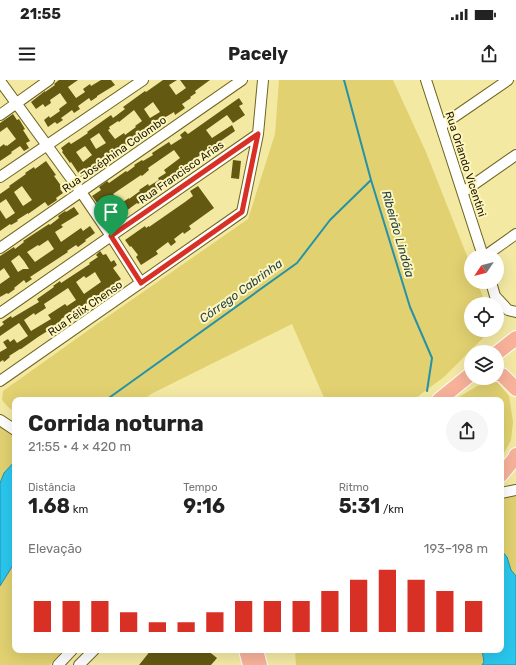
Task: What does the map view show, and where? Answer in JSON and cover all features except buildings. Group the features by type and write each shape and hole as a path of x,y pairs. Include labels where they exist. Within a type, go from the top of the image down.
{"highway":[{"path":"504,347 516,338"},
{"path":"504,377 516,389"},
{"path":"443,397 464,380"},
{"path":"444,397 464,385"},
{"path":"504,472 516,458"},
{"path":"247,653 250,665"},
{"path":"257,653 260,665"}],"street":[{"path":"0,80 81,192 141,283"},
{"path":"0,115 49,80"},
{"path":"0,177 143,80"},
{"name":"Rua Joséphina Colombo","path":"0,248 242,80"},
{"path":"258,134 263,80"},
{"name":"Rua Orlando Vicentini","path":"426,80 482,249"},
{"path":"441,126 508,80"},
{"name":"Rua Félix Chenso","path":"0,382 242,212 258,134"},
{"name":"Rua Francisco Arias","path":"0,313 258,134"},
{"path":"462,192 516,155"},
{"path":"494,249 516,234"},
{"path":"493,289 495,296 512,311"},
{"path":"0,420 12,428"},
{"path":"504,492 516,490"},
{"path":"58,665 69,653"},
{"path":"79,665 91,653"}],"shaded area":[{"path":"279,80 393,80 426,152 464,249 464,289 480,289 483,297 464,297 464,337 484,337 476,345 464,345 464,357 444,377 417,397 324,397 292,324 147,397 12,397 12,410 2,400 3,391 248,219 275,134"},
{"path":"479,385 500,385 509,396 513,422 511,440 504,453 504,397 459,397"},
{"path":"0,425 12,432 12,653 61,653 50,665 0,665"},
{"path":"516,494 516,665 296,665 295,653 504,653 504,496"}],"water":[{"path":"12,464 12,567 0,586 0,483 4,473"},
{"path":"504,554 507,557 511,570 516,576 516,665 482,665 484,662 482,653 504,653"}],"waterway":[{"name":"Ribeirão Lindóia","path":"344,80 371,180 410,307 432,358 427,391"},
{"name":"Córrego Cabrinha","path":"110,397 297,263 330,220 371,180"}],"route":[{"path":"258,134 242,212 141,283 111,236 258,134"}]}
